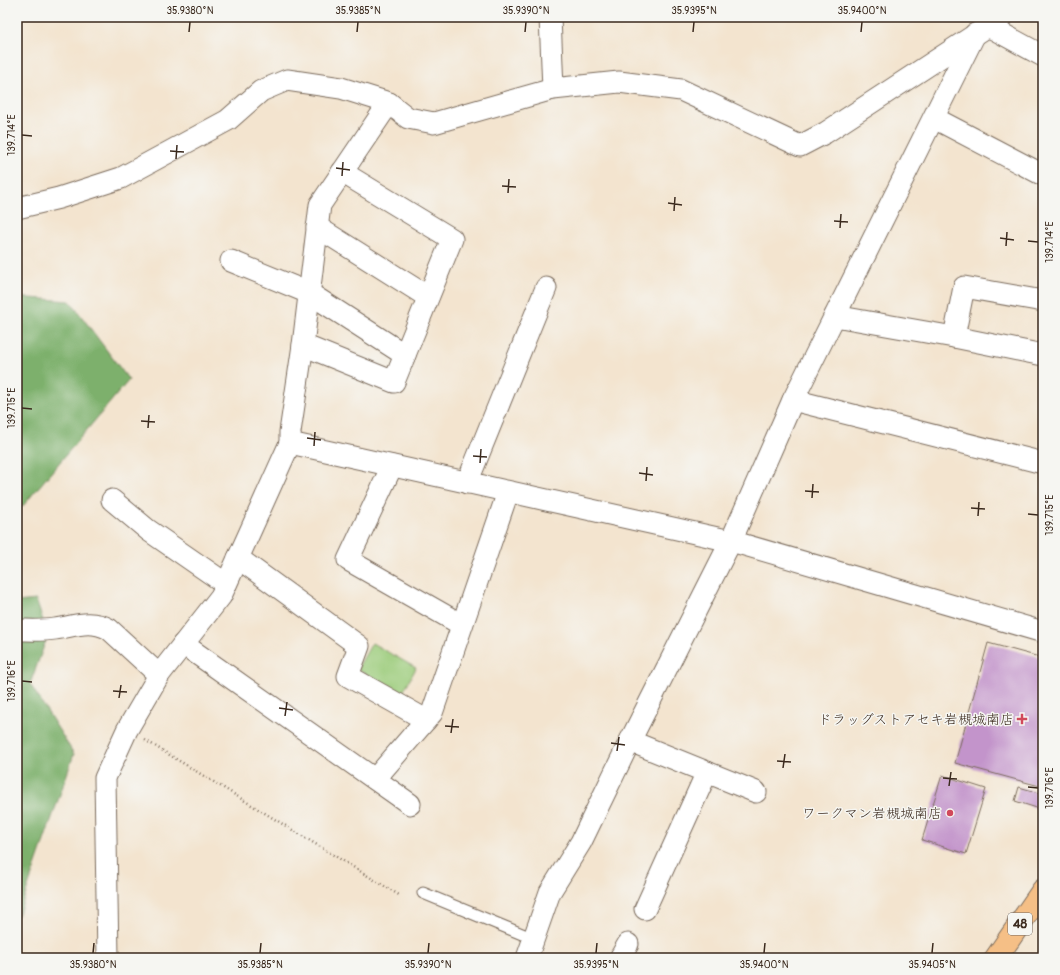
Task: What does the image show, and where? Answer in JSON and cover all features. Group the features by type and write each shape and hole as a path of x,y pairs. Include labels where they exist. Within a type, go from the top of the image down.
{"main road":[{"name":"48","path":"996,958 1043,890"}],"street":[{"path":"550,17 553,89"},
{"path":"17,208 59,198 121,178 228,120 261,91 287,80 341,88 389,103 408,118 434,123 553,89 619,82 681,90 800,146 825,133 989,25"},
{"path":"989,25 1043,56"},
{"path":"531,948 550,892 581,842 630,741 731,542 793,400 934,118 989,25"},
{"path":"108,958 104,778 127,730 159,675 221,596 290,444 290,432 303,345 320,205 389,103"},
{"path":"934,118 1043,175"},
{"path":"303,345 394,382 452,239 342,172"},
{"path":"317,227 428,297"},
{"path":"231,261 309,293 405,355"},
{"path":"467,483 546,288"},
{"path":"954,337 964,288 1043,301"},
{"path":"835,316 1043,354"},
{"path":"793,400 1043,463"},
{"path":"290,444 731,542 1043,632"},
{"path":"392,466 348,560 462,624"},
{"path":"375,779 432,713 508,492"},
{"path":"112,500 148,530 226,584"},
{"path":"238,558 359,646 348,676 426,720"},
{"path":"17,630 54,629 87,623 100,624 110,629 159,675"},
{"path":"183,644 410,804"},
{"path":"630,741 756,792"},
{"path":"645,909 707,772"}],"lane":[{"path":"423,893 531,948"}],"path":[{"path":"127,730 399,895"}],"green space":[{"path":"17,297 70,301 129,380 22,507 17,502"},
{"path":"36,600 48,635 30,684 74,754 18,916 17,602"},
{"path":"372,643 416,668 402,694 357,669"}],"building":[{"path":"988,643 1043,658 1043,787 955,763"},
{"path":"942,775 986,789 966,854 922,840"},
{"path":"1019,787 1043,794 1043,810 1015,801"}],"place":[{"name":"ドラッグストアセキ岩槻城南店","path":"1022,719"},
{"name":"ワークマン岩槻城南店","path":"950,813"}]}
